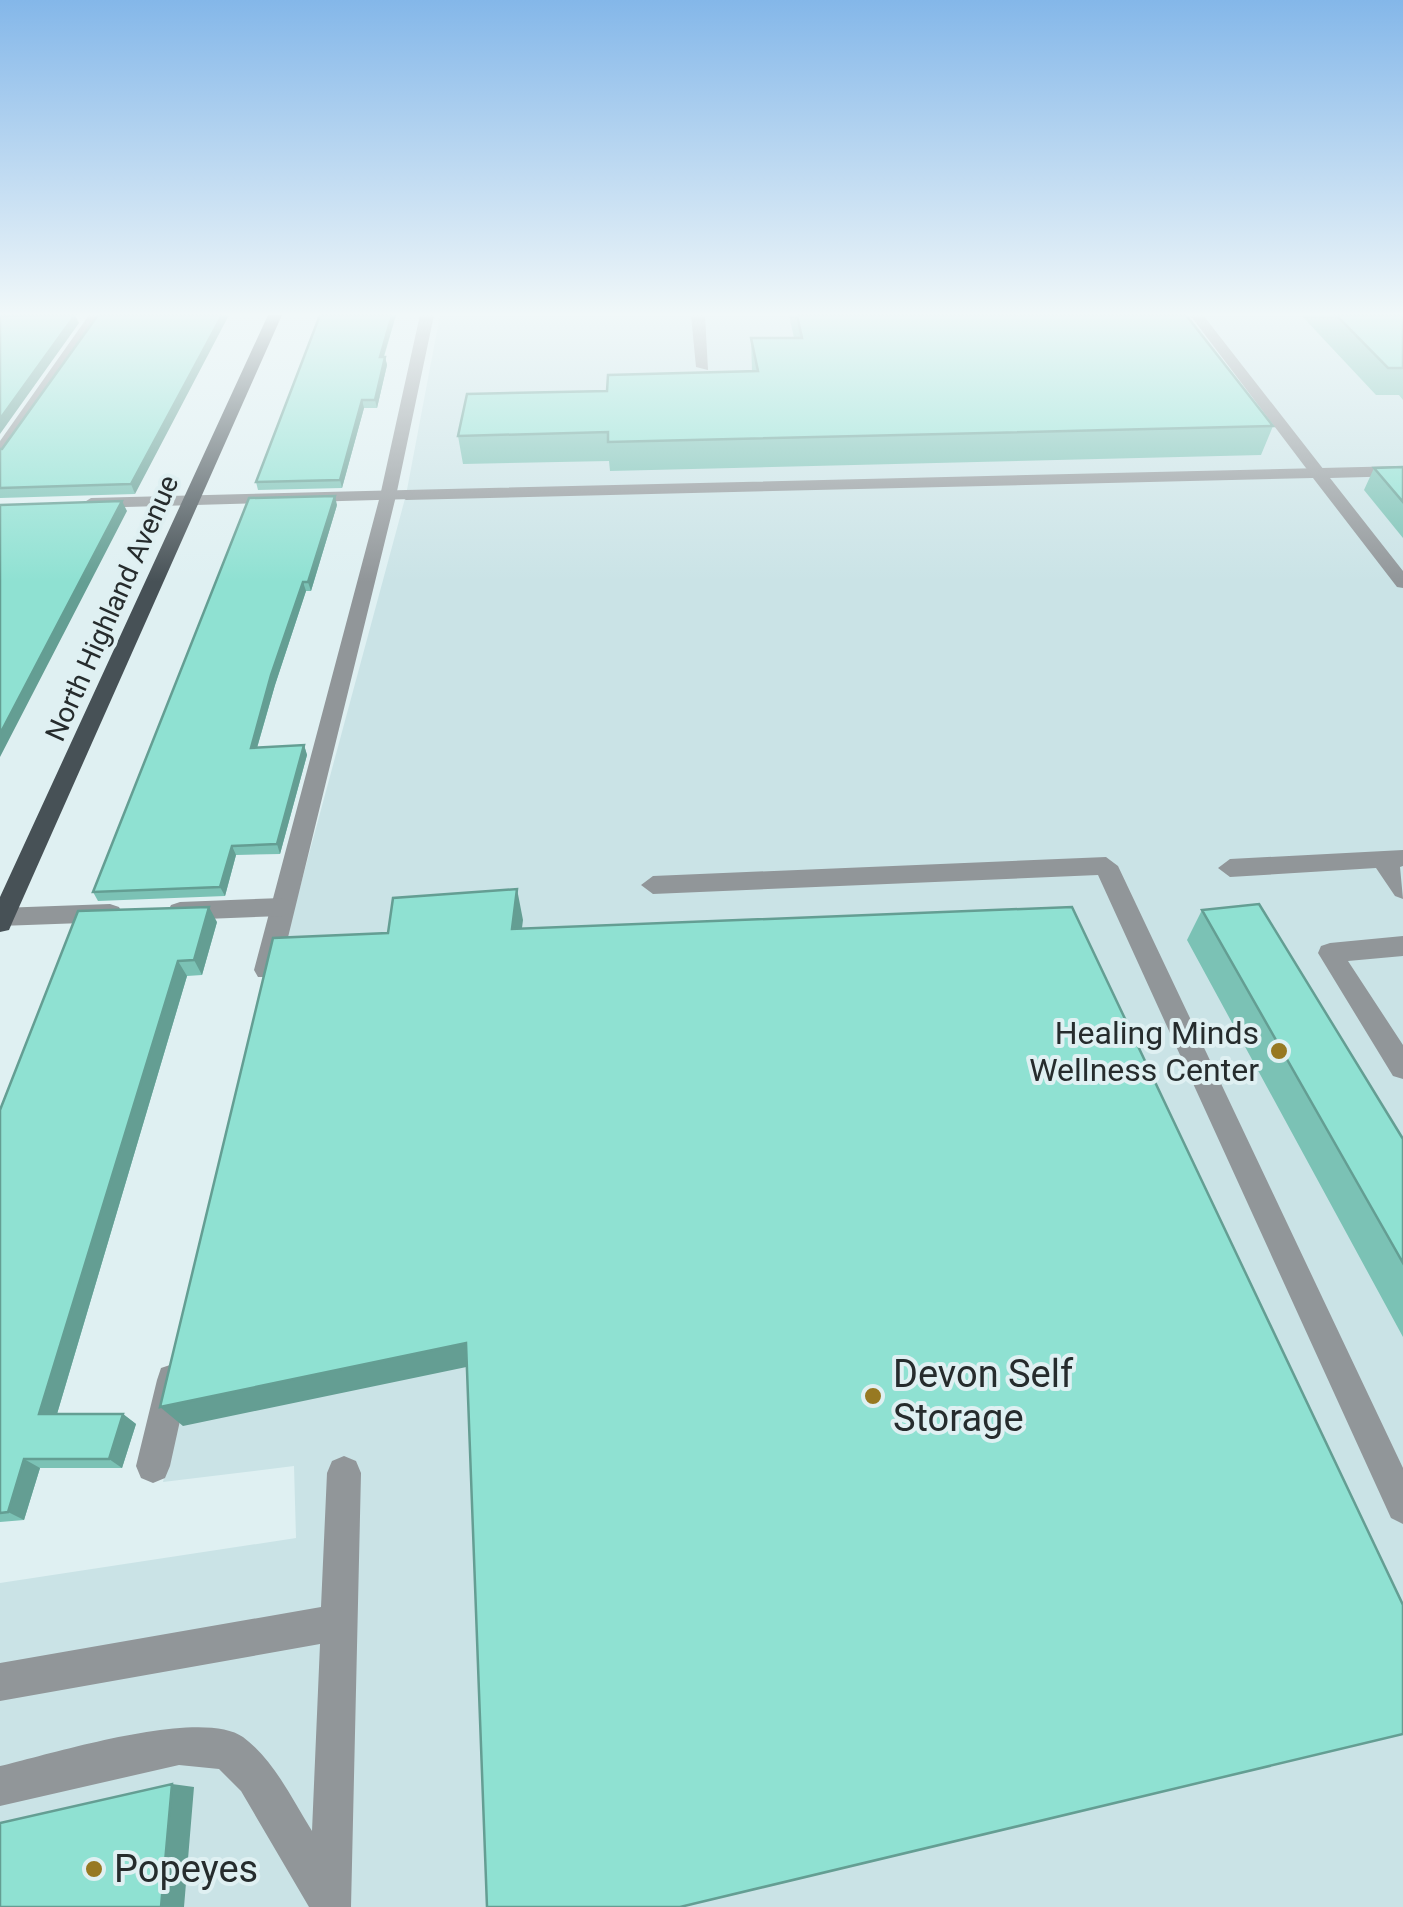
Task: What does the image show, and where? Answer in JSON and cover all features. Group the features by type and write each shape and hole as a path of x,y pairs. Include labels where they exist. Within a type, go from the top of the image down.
{"main road":[{"name":"North Highland Avenue","path":"1,919 235,404"}],"street":[{"path":"0,452 35,404"},
{"path":"260,1003 282,907 397,496 412,404"},
{"path":"1265,404 1403,583"},
{"path":"0,428 18,428"},
{"path":"73,504 1403,471"},
{"path":"1230,868 1393,859 1403,890"},
{"path":"653,885 1106,866 1403,1506"},
{"path":"1,919 282,907"},
{"path":"1403,946 1330,953 1403,1068"},
{"path":"153,1466 180,1350"},
{"path":"330,1902 344,1473"},
{"path":"0,1682 339,1622"},
{"path":"0,1786 179,1745 228,1750 255,1777 330,1902"}],"shaded area":[{"path":"423,404 1403,404 1403,1907 0,1907 0,1583 296,1538 294,1466 163,1482 289,928 406,495"}],"building":[{"path":"0,404 11,404 0,419"},
{"path":"34,404 174,404 131,484 0,488 2,449"},
{"path":"286,404 361,404 340,480 256,482"},
{"path":"465,404 1256,404 1273,426 608,442 608,432 458,436"},
{"path":"1403,467 1403,502 1374,468"},
{"path":"335,496 308,582 303,582 271,675 251,748 304,745 277,844 232,846 220,887 93,892 249,498"},
{"path":"122,501 0,734 0,505"},
{"name":"Devon Self Storage","path":"517,889 512,929 1072,907 1403,1605 1403,1734 680,1907 487,1907 466,1343 160,1407 273,938 388,933 393,898"},
{"path":"1259,904 1403,1139 1403,1263 1202,910"},
{"path":"209,907 194,960 178,961 39,1414 123,1414 109,1459 24,1459 8,1512 0,1513 0,1110 78,911"},
{"name":"Popeyes","path":"172,1784 161,1907 0,1907 0,1823"}],"place":[{"name":"Healing Minds Wellness Center","path":"1279,1051"},
{"name":"Devon Self Storage","path":"873,1396"},
{"name":"Popeyes","path":"94,1869"}]}
